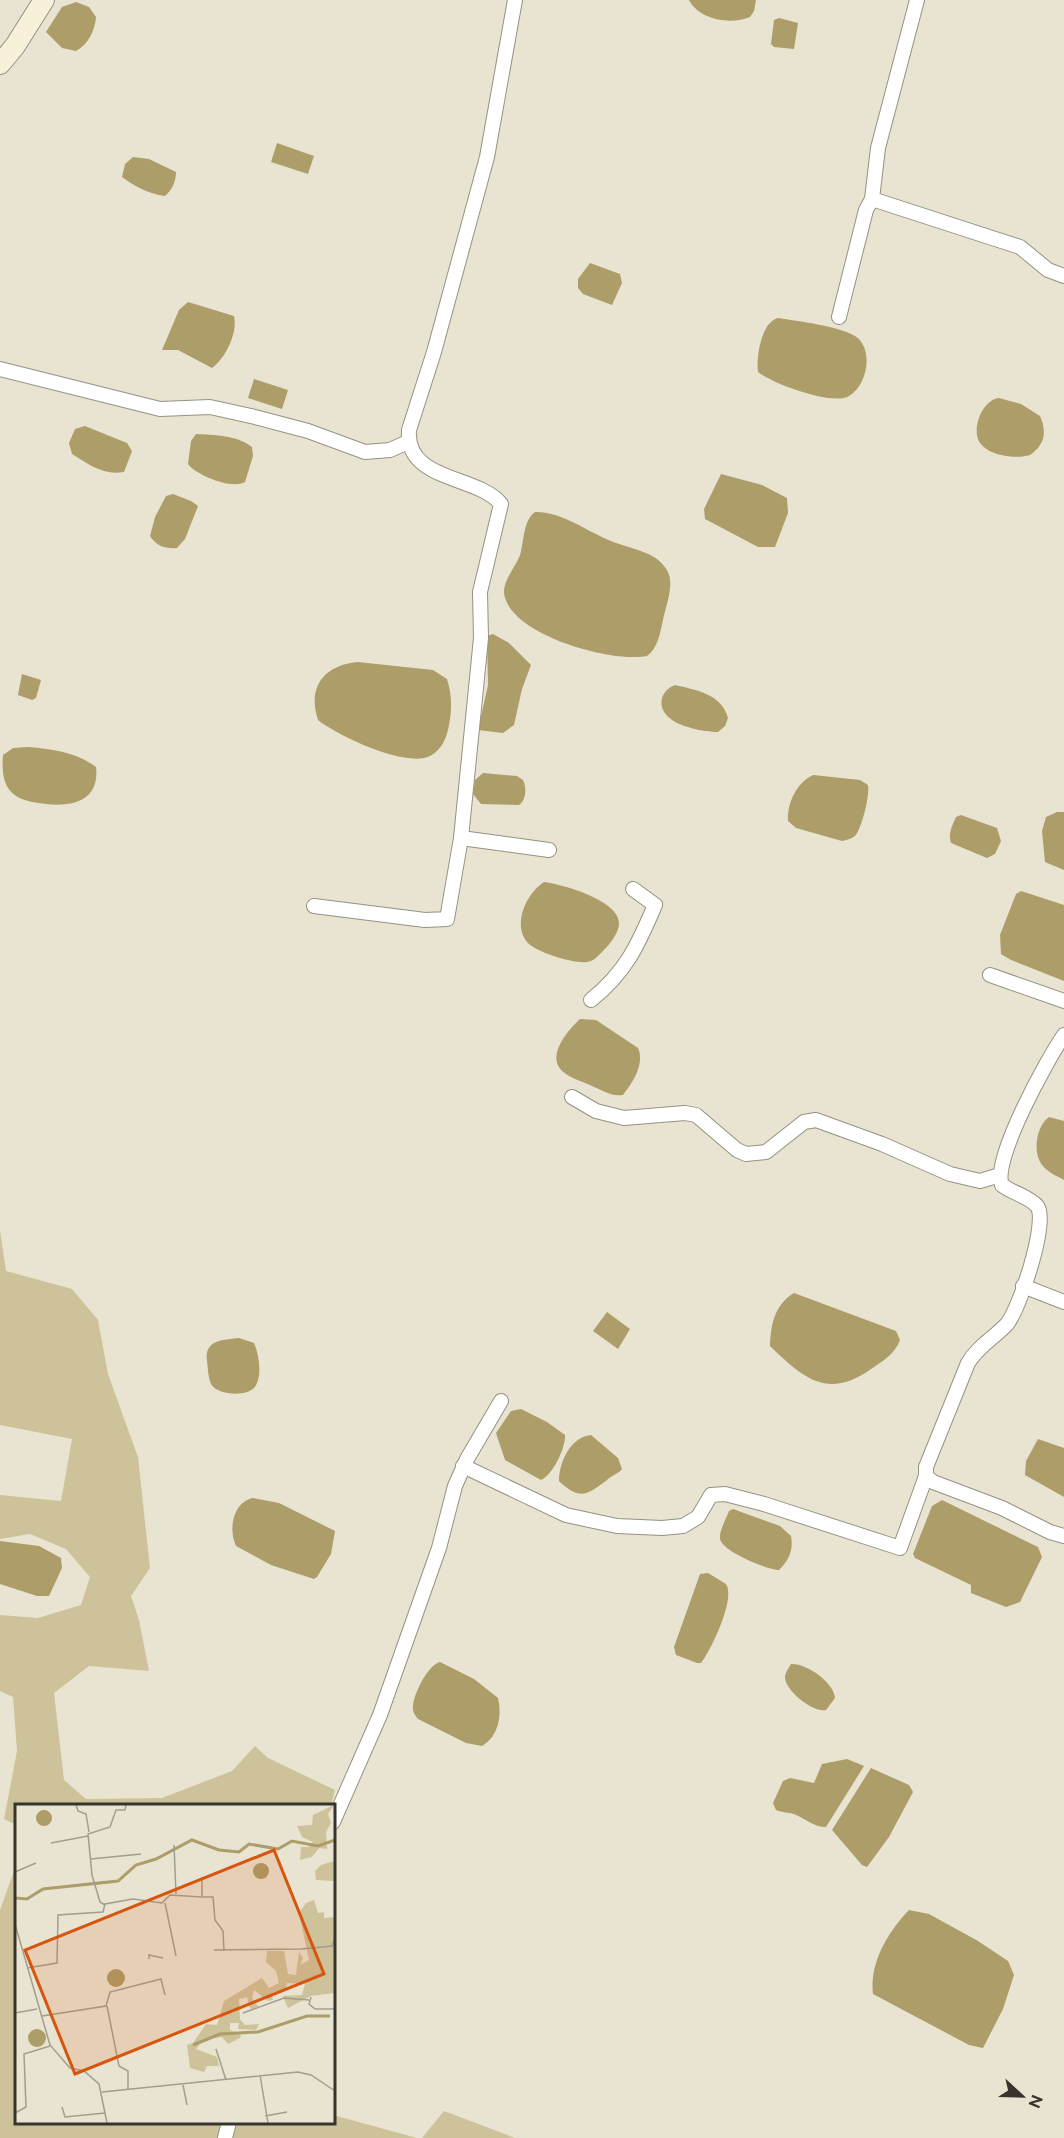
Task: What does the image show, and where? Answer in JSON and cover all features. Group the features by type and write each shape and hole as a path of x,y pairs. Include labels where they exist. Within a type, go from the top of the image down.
{"main road":[{"path":"0,64 15,46 44,0"}],"street":[{"path":"314,906 425,920 447,919 461,838 481,638 480,592 501,504 493,494 434,471 421,462 408,442 410,424 434,352 464,234 487,157 515,0"},
{"path":"839,317 866,210 872,200 878,148 917,0"},
{"path":"872,200 1020,247 1048,270 1064,276"},
{"path":"0,369 160,409 210,407 255,417 308,431 364,452 390,450 408,442"},
{"path":"461,838 549,850"},
{"path":"591,1000 612,983 636,950 655,905 633,889"},
{"path":"990,975 1064,1001"},
{"path":"463,1466 566,1515 617,1526 662,1528 682,1526 698,1517 711,1496 725,1494 764,1504 900,1548 926,1476 926,1467 968,1363 974,1353 1007,1323 1023,1286 1038,1240 1040,1211 1037,1205 1002,1185 1000,1175 1005,1152 1015,1125 1064,1035"},
{"path":"572,1097 596,1111 624,1118 686,1113 696,1115 737,1150 746,1154 766,1152 804,1122 816,1120 882,1144 950,1174 980,1181 1000,1175"},
{"path":"1023,1286 1064,1302"},
{"path":"334,1820 380,1715 439,1548 455,1486 463,1466 501,1401"},
{"path":"926,1476 933,1482 1002,1508 1050,1532 1064,1536"},
{"path":"225,2138 229,2123"}],"shaded area":[{"path":"689,0 756,0 750,17 734,21 708,16 694,7"},
{"path":"76,2 89,7 96,17 90,37 76,51 62,48 46,32 62,7"},
{"path":"779,18 798,23 794,49 774,47 771,44 774,20"},
{"path":"277,143 314,156 308,174 271,162"},
{"path":"133,157 149,159 176,172 173,185 165,196 142,189 122,177 125,164"},
{"path":"590,263 620,274 622,283 612,305 583,294 578,288 578,279"},
{"path":"188,302 234,316 234,329 230,344 222,358 212,368 178,350 162,350 179,310"},
{"path":"778,318 818,324 855,336 865,349 866,366 861,384 855,391 841,398 817,396 789,388 758,372 761,341 767,326"},
{"path":"254,379 288,390 282,409 248,398"},
{"path":"999,398 1021,404 1040,416 1044,427 1042,442 1030,455 1016,457 999,454 979,442 977,429 979,418 989,403"},
{"path":"85,426 127,443 132,451 124,472 103,471 72,454 69,443 75,429"},
{"path":"196,434 232,438 252,447 253,456 245,482 223,483 206,477 192,468 188,464 191,441"},
{"path":"721,474 762,485 787,498 788,513 775,547 758,547 705,519 704,509"},
{"path":"173,494 198,506 185,539 177,548 158,544 150,536 155,517 166,496"},
{"path":"535,512 564,518 611,541 642,551 656,559 667,570 670,582 669,595 658,640 651,653 647,656 631,657 611,655 564,643 524,622 510,608 504,588 520,555 528,520"},
{"path":"493,634 509,643 531,665 522,689 514,725 503,733 478,730 488,685 487,636"},
{"path":"358,662 433,670 447,679 451,708 448,730 441,747 430,756 419,759 405,758 356,742 318,720 315,697 321,680 336,668"},
{"path":"22,674 41,680 36,698 32,700 18,695"},
{"path":"675,685 699,691 714,698 725,710 728,718 725,726 718,732 710,732 681,725 673,720 662,707 662,698 667,690"},
{"path":"13,748 55,750 88,762 96,767 94,788 74,803 56,805 35,803 17,797 7,786 4,777 3,755"},
{"path":"483,773 517,776 523,780 525,794 521,803 519,805 481,804 473,794 475,780"},
{"path":"813,775 860,780 868,785 863,819 855,836 842,841 796,828 788,821 789,808 797,789"},
{"path":"1057,812 1064,812 1064,870 1045,862 1042,831 1046,817"},
{"path":"961,815 997,828 1001,841 995,854 987,858 951,843 952,827 956,817"},
{"path":"544,882 589,895 611,908 617,916 619,925 615,937 594,960 581,962 564,959 538,950 527,942 521,926 523,909 532,893"},
{"path":"1021,891 1064,905 1064,981 1001,954 1000,935 1016,894"},
{"path":"580,1019 596,1020 638,1048 639,1066 634,1079 623,1095 603,1091 569,1076 559,1068 557,1053 559,1045"},
{"path":"1049,1117 1064,1121 1064,1180 1045,1168 1037,1155 1038,1133"},
{"path":"0,1230 6,1271 72,1289 98,1320 108,1374 138,1457 150,1568 131,1596 139,1620 149,1671 89,1666 54,1693 64,1780 86,1799 162,1798 232,1771 255,1746 268,1758 335,1790 331,1804 15,1804 15,1824 4,1819 17,1751 13,1697 0,1691 0,1615 38,1618 81,1605 90,1577 66,1549 30,1534 0,1539 0,1495 61,1501 72,1439 0,1425"},
{"path":"794,1293 896,1331 900,1340 898,1345 880,1363 856,1378 842,1383 829,1384 805,1376 770,1346 775,1316 782,1303"},
{"path":"607,1312 630,1329 618,1349 593,1331"},
{"path":"239,1338 254,1343 259,1359 257,1384 244,1393 231,1394 219,1391 211,1384 208,1372 209,1348 221,1340"},
{"path":"521,1409 547,1422 565,1435 558,1460 550,1473 541,1480 505,1460 496,1433 511,1411"},
{"path":"591,1435 618,1458 622,1469 583,1494 573,1491 559,1481 561,1466 567,1452 577,1440"},
{"path":"1038,1439 1064,1448 1064,1497 1025,1475 1026,1461"},
{"path":"253,1498 279,1503 335,1531 331,1554 317,1577 314,1579 271,1565 236,1546 232,1532 234,1517 241,1505"},
{"path":"942,1500 1038,1547 1042,1557 1020,1602 1006,1607 971,1593 971,1585 915,1558 913,1554 932,1506"},
{"path":"733,1509 780,1526 791,1536 790,1555 779,1570 746,1559 723,1544 720,1539 721,1532 729,1511"},
{"path":"0,1541 39,1546 61,1558 62,1568 49,1596 37,1596 0,1584"},
{"path":"708,1573 726,1584 728,1600 711,1647 701,1663 697,1663 676,1655 674,1647 700,1574"},
{"path":"440,1662 474,1679 498,1698 500,1711 496,1731 482,1746 466,1743 418,1719 414,1713 414,1700 419,1687 431,1668"},
{"path":"791,1664 811,1670 830,1686 835,1698 826,1710 808,1705 790,1689 785,1678"},
{"path":"847,1759 864,1766 826,1827 794,1814 776,1810 773,1803 783,1781 790,1778 814,1783 822,1764"},
{"path":"871,1768 909,1785 913,1792 889,1837 867,1867 862,1865 832,1830"},
{"path":"14,1871 15,2123 334,2123 334,2115 417,2138 0,2138 0,1910"},
{"path":"909,1910 929,1914 978,1941 1008,1961 1014,1975 1003,2009 983,2048 969,2045 873,1994 877,1960 887,1938"},
{"path":"444,2111 515,2138 422,2138"}]}
